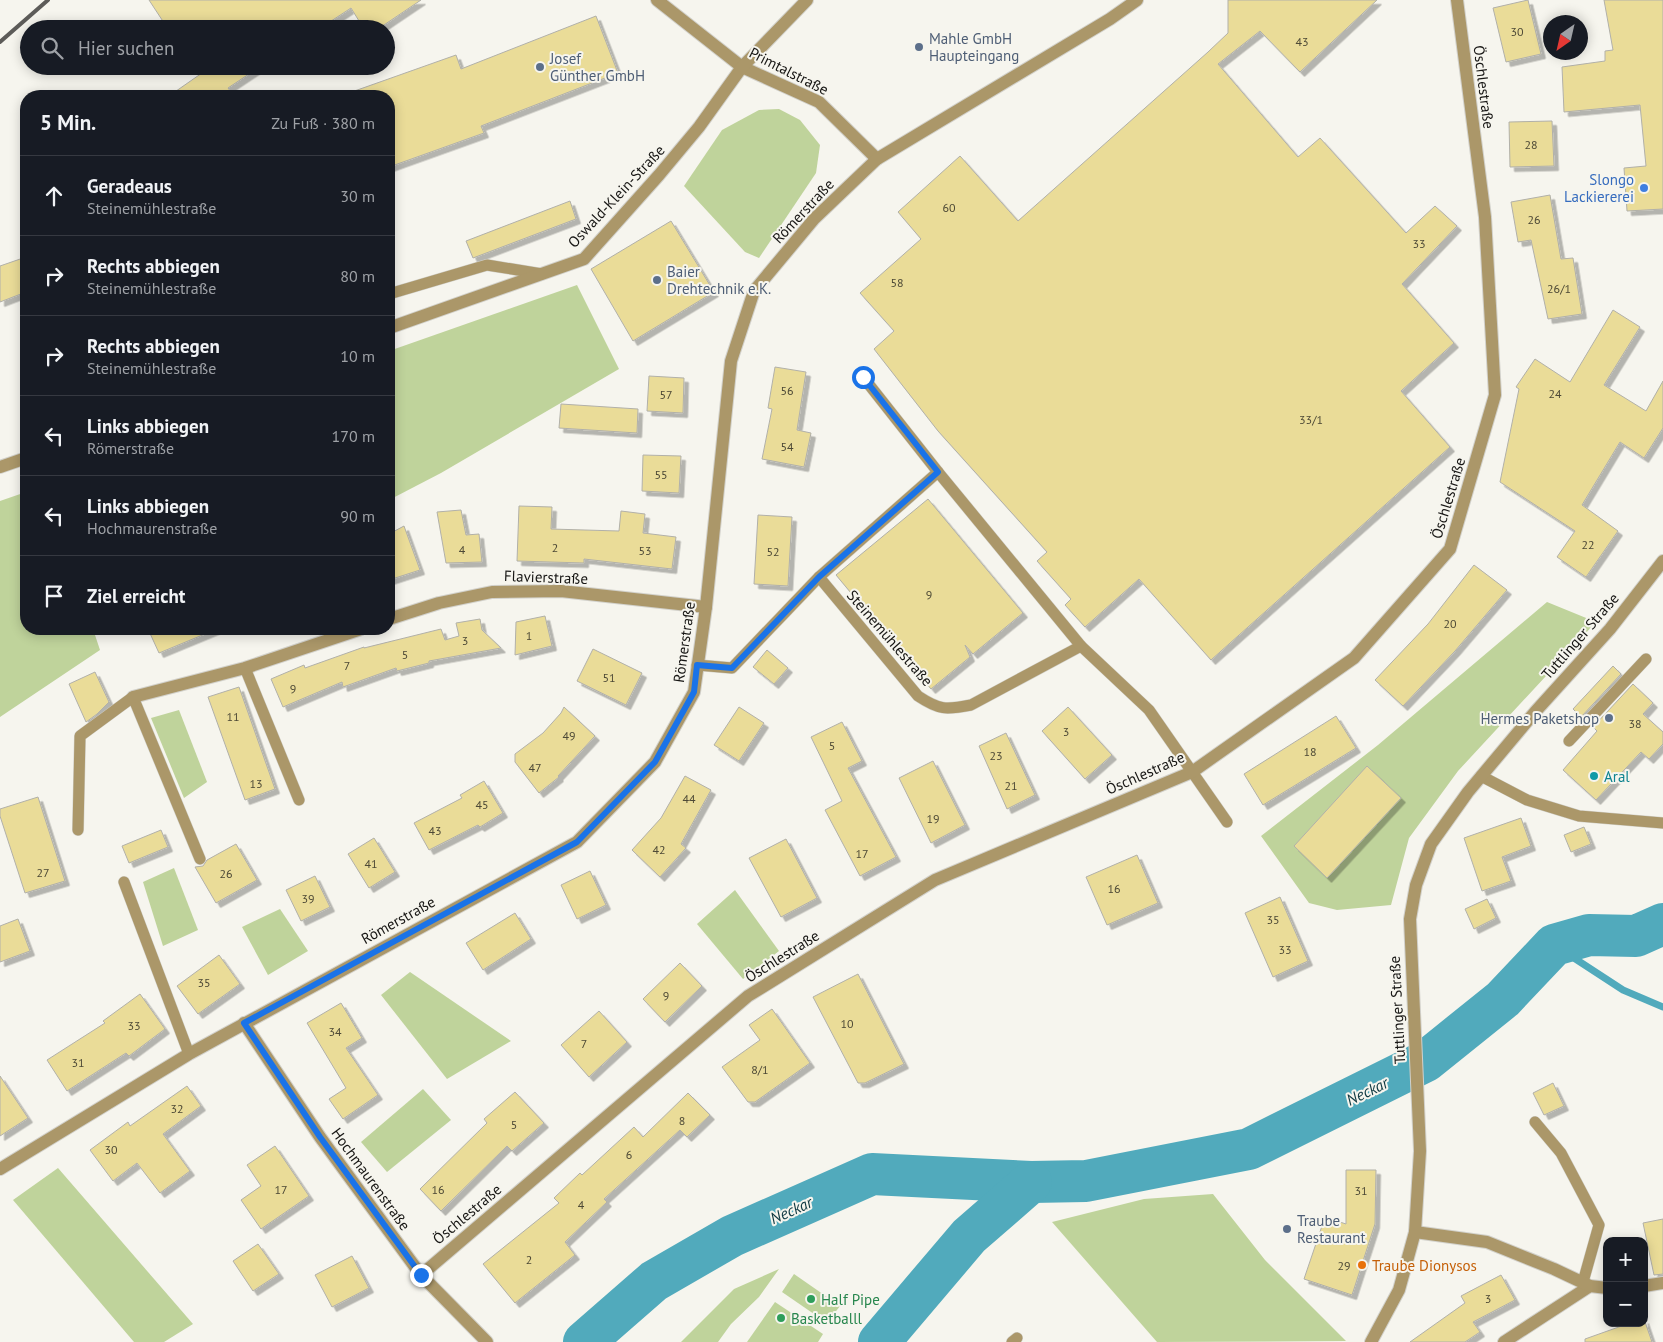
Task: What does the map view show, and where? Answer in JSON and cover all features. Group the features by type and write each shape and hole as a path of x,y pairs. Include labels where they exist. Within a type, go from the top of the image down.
{"street":[{"name":"Primtalstraße","path":"657,0 742,67 819,102 877,159"},
{"name":"Oswald-Klein-Straße","path":"395,326 584,259 699,127 742,67 807,0"},
{"name":"Römerstraße","path":"0,1169 189,1054 577,842 655,762 694,692 706,608 731,361 754,292 814,219 877,159 1137,0"},
{"name":"Öschlestraße","path":"421,1275 748,996 935,880 1192,772 1354,658 1450,549 1495,395 1485,217 1457,0"},
{"path":"0,467 20,460"},
{"name":"Tuttlinger Straße","path":"1371,1342 1399,1290 1415,1232 1420,1151 1410,918 1416,885 1431,844 1481,776 1535,712 1610,629 1663,560"},
{"name":"Flavierstraße","path":"395,617 439,603 492,592 561,591 706,608"},
{"path":"133,698 245,668 343,635"},
{"name":"Hochmaurenstraße","path":"244,1023 320,1137 421,1275 488,1342"},
{"path":"1415,1232 1487,1242 1586,1284 1603,1287"},
{"path":"1648,1285 1663,1283"},
{"path":"1504,1342 1586,1284"}],"lane":[{"path":"395,292 487,265 542,274"},
{"path":"863,377 938,472 1081,646 1149,710 1227,822"},
{"path":"697,665 732,668 819,577 938,472"},
{"name":"Steinemühlestraße","path":"819,577 918,696 933,706 951,709 971,705 1081,646"},
{"path":"1569,740 1646,659"},
{"path":"245,668 300,800"},
{"path":"78,830 80,736 133,698 200,859"},
{"path":"1481,776 1528,800 1579,816 1663,823"},
{"path":"124,882 189,1054"},
{"path":"1535,1122 1561,1153 1599,1225 1586,1284"}],"green space":[{"path":"779,109 800,120 820,145 816,173 759,258 745,252 684,186 722,130 759,110"},
{"path":"577,285 619,369 441,473 395,497 395,349"},
{"path":"20,494 20,635 95,635 100,650 0,717 0,501"},
{"path":"1547,602 1596,622 1458,771 1409,838 1391,905 1337,910 1309,903 1261,836 1378,745"},
{"path":"179,710 207,782 184,798 151,718"},
{"path":"174,868 198,930 163,946 143,882"},
{"path":"735,890 779,951 743,979 697,924"},
{"path":"280,909 308,951 268,975 242,927"},
{"path":"410,972 511,1041 447,1079 381,995"},
{"path":"423,1089 451,1120 387,1172 361,1142"},
{"path":"58,1168 193,1324 164,1342 134,1342 13,1200"},
{"path":"1213,1194 1265,1260 1346,1341 1157,1342 1052,1222 1144,1199"},
{"path":"779,1269 759,1297 731,1324 718,1342 681,1342 734,1289"},
{"name":"Half Pipe","path":"794,1274 840,1306 827,1323 782,1292"},
{"name":"Basketballl","path":"775,1302 823,1334 818,1342 747,1342"}],"building":[{"path":"149,0 421,0 391,20 358,20 351,8 333,20 162,20"},
{"path":"1228,0 1377,0 1300,72 1260,31 1218,64 1298,157 1320,138 1406,233 1435,206 1457,226 1402,284 1454,343 1401,391 1450,447 1211,660 1139,579 1085,627 1065,605 1071,599 1037,561 1047,552 938,431 874,349 894,331 860,293 921,239 898,212 960,156 1018,221 1228,33"},
{"path":"1528,0 1541,54 1506,62 1493,8"},
{"path":"1604,0 1663,0 1663,209 1627,211 1624,168 1646,166 1640,105 1564,112 1562,67 1605,61 1605,51 1613,50"},
{"path":"596,16 618,73 481,126 484,133 395,165 395,90 357,90 456,55 461,69"},
{"path":"199,75 248,75 228,88 230,90 178,90"},
{"path":"1552,121 1554,166 1510,167 1509,122"},
{"path":"1550,195 1561,259 1573,258 1582,314 1548,319 1531,240 1518,242 1511,202"},
{"path":"570,201 576,219 473,258 466,241"},
{"path":"671,221 714,292 633,341 591,269"},
{"path":"20,259 20,294 0,302 0,266"},
{"path":"1613,310 1640,327 1604,385 1646,411 1663,381 1663,428 1644,458 1620,442 1582,505 1618,531 1586,577 1557,557 1575,531 1500,482 1519,389 1516,387 1535,359 1570,382"},
{"path":"775,367 806,372 797,430 811,433 804,467 762,459 772,409 768,408"},
{"path":"649,376 684,378 683,413 647,411"},
{"path":"561,404 638,409 637,433 559,428"},
{"path":"643,455 681,456 679,493 642,491"},
{"path":"928,499 1023,613 973,654 965,645 970,657 931,689 836,575"},
{"path":"519,506 552,507 551,529 619,531 621,511 645,514 643,533 676,537 672,569 584,559 584,563 517,561"},
{"path":"461,510 466,535 479,534 482,562 446,563 437,512"},
{"path":"758,515 792,517 788,586 754,584"},
{"path":"404,526 420,570 395,578 395,531"},
{"path":"1474,565 1507,590 1455,651 1403,706 1375,680 1428,624"},
{"path":"545,616 552,646 515,655 516,622"},
{"path":"480,619 482,630 501,648 429,661 429,663 397,671 396,668 343,687 342,682 283,707 271,679 304,665 305,668 364,647 441,629 445,640 459,636 456,623"},
{"path":"151,635 202,635 159,653"},
{"path":"593,649 642,673 626,705 577,681"},
{"path":"767,650 788,668 774,684 753,667"},
{"path":"1613,666 1621,674 1581,717 1573,709"},
{"path":"95,672 109,702 86,722 69,684"},
{"path":"1633,684 1653,703 1643,714 1663,732 1663,744 1649,759 1641,752 1596,800 1563,770 1597,731 1593,727"},
{"path":"239,687 275,789 245,800 208,697"},
{"path":"564,707 595,736 559,777 539,793 515,762 515,754 543,733"},
{"path":"739,707 764,723 739,761 714,745"},
{"path":"1068,707 1112,755 1085,779 1042,731"},
{"path":"1336,716 1356,748 1263,805 1244,774"},
{"path":"842,722 862,761 848,768 896,857 860,876 825,810 842,801 811,737"},
{"path":"1006,733 1035,795 1007,809 979,746"},
{"path":"933,761 965,825 931,843 899,778"},
{"path":"1367,766 1401,798 1327,878 1294,846"},
{"path":"685,776 711,790 681,844 686,848 660,877 632,850 661,818"},
{"path":"484,781 503,813 480,827 478,825 429,850 414,823 462,798 460,795"},
{"path":"38,797 65,881 25,893 0,816 0,809"},
{"path":"1521,818 1531,846 1502,857 1511,881 1482,891 1464,838"},
{"path":"1584,827 1591,844 1571,852 1564,835"},
{"path":"161,830 168,847 129,863 122,846"},
{"path":"374,838 395,872 369,888 348,854"},
{"path":"786,839 817,898 781,917 749,858"},
{"path":"236,844 257,880 216,903 195,867 203,866 207,860"},
{"path":"1137,855 1158,903 1107,925 1086,877"},
{"path":"590,871 606,905 577,919 561,885"},
{"path":"315,876 330,907 301,921 286,890"},
{"path":"1280,897 1308,961 1273,977 1245,913"},
{"path":"1487,899 1496,918 1474,929 1465,909"},
{"path":"515,913 531,939 483,970 466,943"},
{"path":"18,919 30,951 0,962 0,926"},
{"path":"219,955 240,984 198,1014 177,986"},
{"path":"680,963 702,986 665,1022 643,999"},
{"path":"858,974 904,1064 865,1083 858,1083 813,997"},
{"path":"140,994 165,1029 129,1056 126,1053 67,1091 47,1060 105,1023 103,1021"},
{"path":"341,1003 362,1038 346,1048 378,1095 343,1119 329,1099 346,1088 307,1023"},
{"path":"772,1009 810,1063 755,1102 748,1102 722,1067 760,1040 749,1025"},
{"path":"599,1011 627,1042 589,1077 561,1045"},
{"path":"0,1076 28,1118 0,1136"},
{"path":"1553,1083 1564,1106 1544,1115 1533,1093"},
{"path":"187,1086 201,1106 163,1134 190,1171 160,1193 137,1163 113,1181 90,1150 128,1122 130,1126"},
{"path":"515,1092 544,1123 512,1151 507,1146 441,1211 420,1189 487,1123 484,1119"},
{"path":"688,1093 710,1115 687,1137 680,1130 604,1199 607,1202 565,1242 575,1255 515,1303 483,1264 559,1203 554,1198 634,1127 643,1137"},
{"path":"275,1146 309,1196 261,1229 241,1200 261,1186 247,1165"},
{"path":"1346,1170 1376,1170 1375,1224 1352,1295 1304,1279 1325,1217 1346,1224"},
{"path":"1663,1219 1663,1274 1654,1275 1648,1247 1648,1237 1646,1237 1643,1223"},
{"path":"258,1244 279,1274 253,1291 233,1261"},
{"path":"352,1256 369,1288 332,1307 315,1275"},
{"path":"1501,1275 1515,1300 1473,1322 1480,1332 1465,1342 1410,1342 1465,1303 1461,1296"},
{"path":"1619,1327 1647,1327 1652,1342 1585,1342 1585,1339"}],"waterway":[{"name":"Neckar","path":"584,1342 654,1281 732,1236 872,1174 1031,1182 1086,1181 1249,1149 1426,1061 1503,999 1554,945 1589,935 1636,936 1663,924"},
{"path":"1554,945 1623,990 1663,1007"},
{"name":"Neckar","path":"879,1342 969,1236 1031,1182"}],"railway":[{"path":"25,20 48,0"},
{"path":"0,42 20,24"}],"place":[{"name":"Mahle GmbH Haupteingang","path":"919,47"},
{"name":"Josef Günther GmbH","path":"540,67"},
{"name":"Slongo Lackiererei","path":"1644,188"},
{"name":"Baier Drehtechnik e.K.","path":"657,280"},
{"name":"Hermes Paketshop","path":"1609,718"},
{"name":"Aral","path":"1594,776"},
{"name":"Traube Restaurant","path":"1287,1229"},
{"name":"Traube Dionysos","path":"1362,1265"},
{"name":"Half Pipe","path":"811,1299"},
{"name":"Basketballl","path":"781,1318"}],"route":[{"path":"421,1275 320,1137 244,1023 577,842 655,762 694,692 697,665 732,668 819,577 938,472 863,377"}]}
